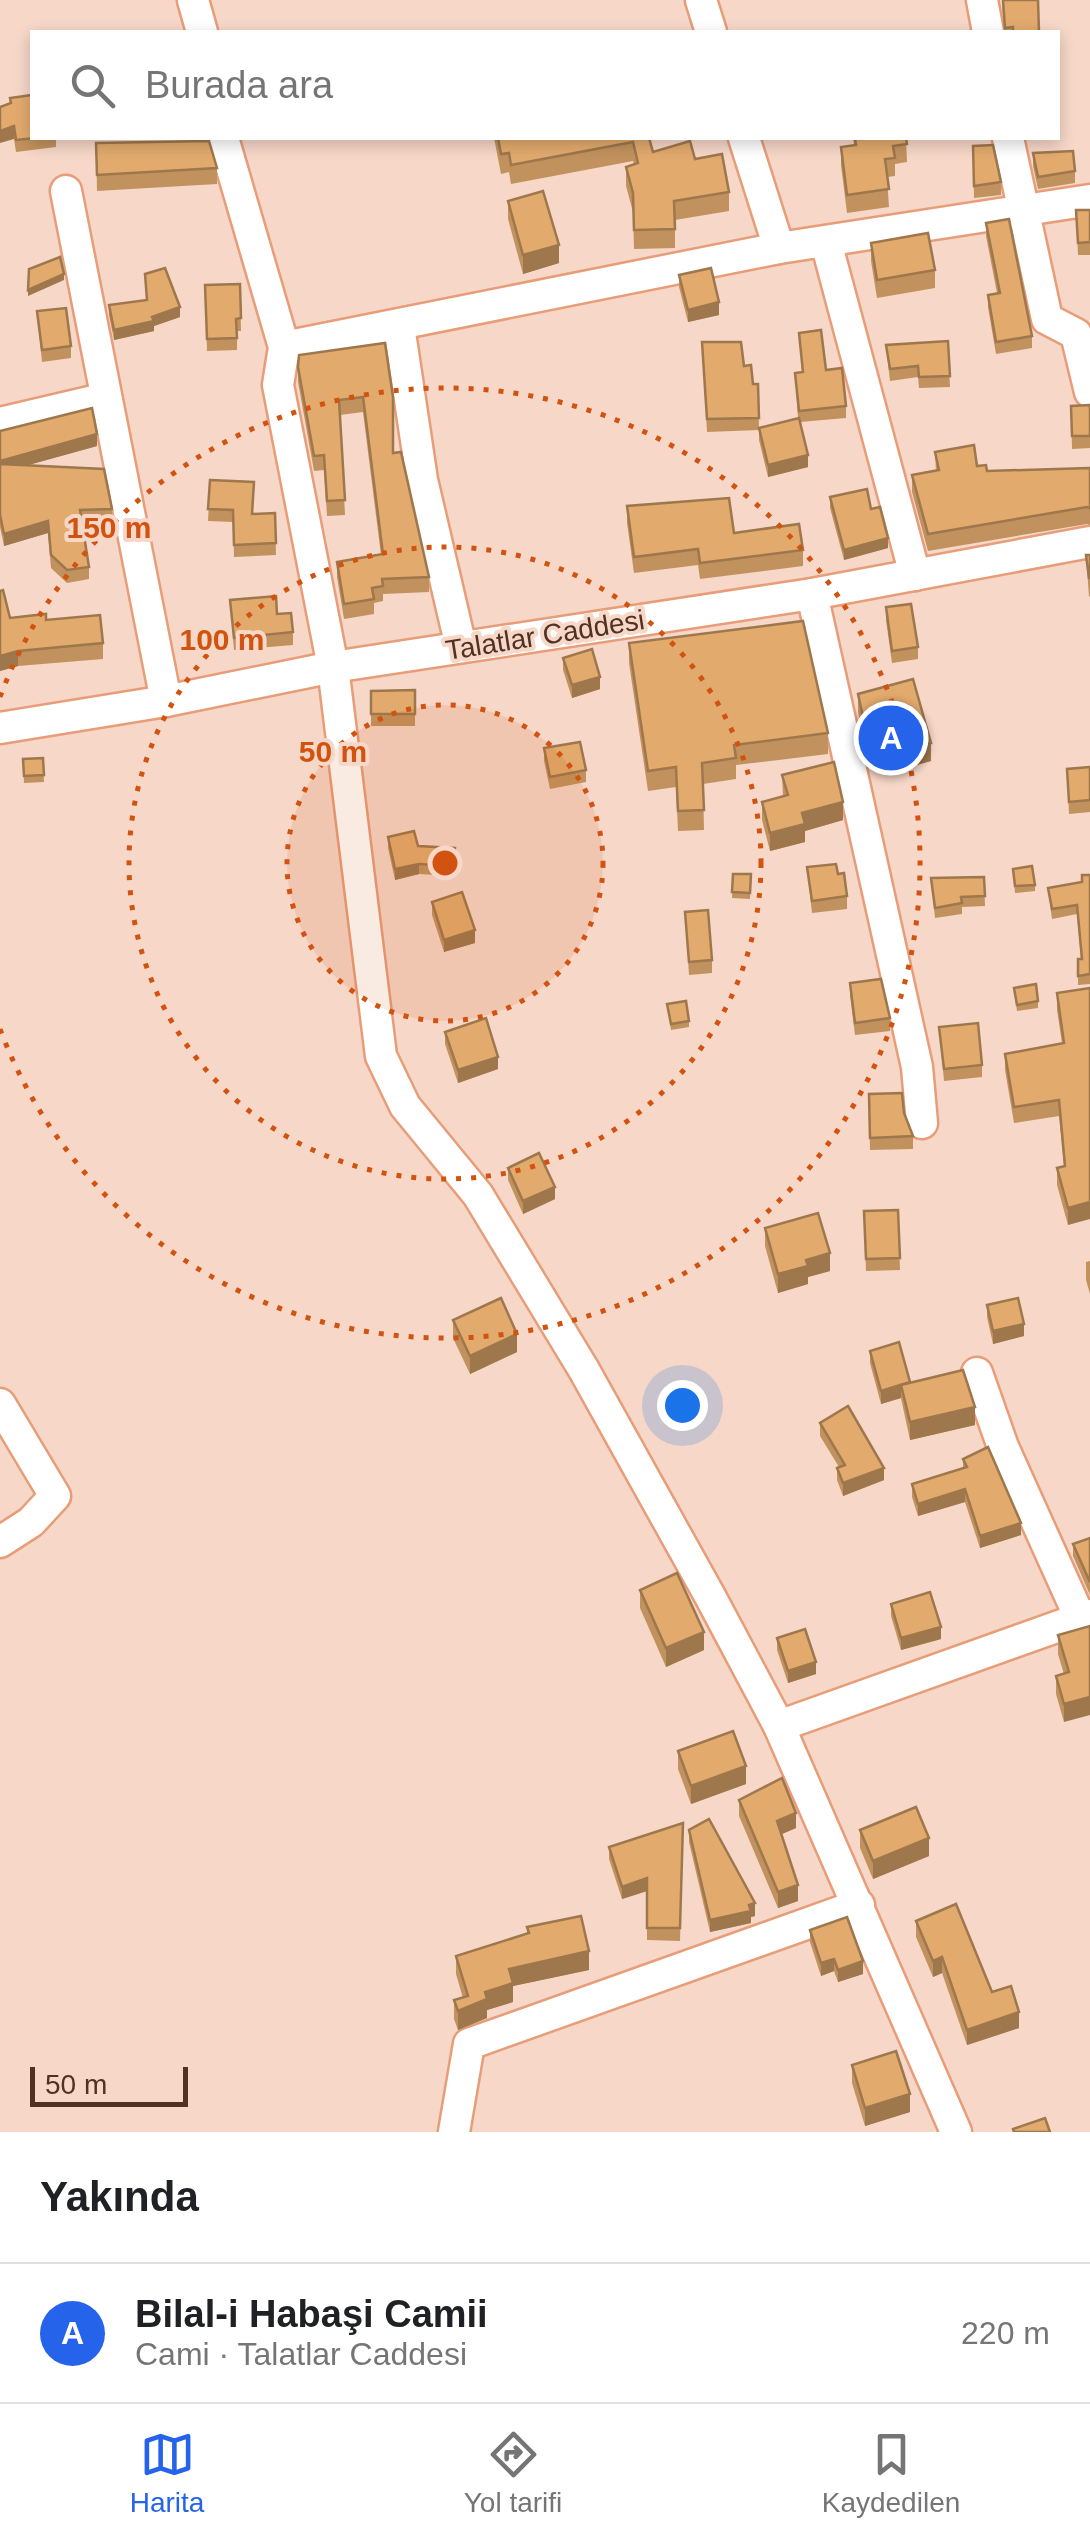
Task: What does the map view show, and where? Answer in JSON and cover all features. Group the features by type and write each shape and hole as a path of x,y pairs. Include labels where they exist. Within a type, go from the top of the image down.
{"street":[{"path":"193,0 201,30"},
{"path":"701,0 710,30"},
{"path":"982,0 988,30"},
{"path":"223,140 284,347 278,385 334,667 380,1056 404,1106 478,1195 584,1370 779,1726 956,2132"},
{"path":"745,140 779,248"},
{"path":"1008,140 1047,319 1076,334 1090,392"},
{"path":"66,192 166,701"},
{"path":"284,347 779,248 1090,200"},
{"path":"826,242 915,575"},
{"path":"400,326 422,480 461,648"},
{"path":"0,424 106,398"},
{"name":"Talatlar Caddesi","path":"0,728 166,701 334,667 812,594 1090,542"},
{"path":"812,594 917,1066 922,1123"},
{"path":"779,1726 1085,1616 1003,1447 977,1373"},
{"path":"0,1404 55,1496 31,1522 0,1542"},
{"path":"454,2132 470,2044 859,1905"}],"building":[{"path":"1003,0 1038,0 1039,30 1005,28"},
{"path":"30,95 30,139 16,140 14,126 0,131 0,107 11,103 10,98"},
{"path":"498,140 650,140 653,152 690,141 695,159 722,154 729,192 674,201 675,229 634,230 633,193 626,167 638,163 633,142 511,165 509,153 501,154"},
{"path":"855,140 906,140 907,144 893,146 895,158 885,159 889,189 847,195 841,147 856,145"},
{"path":"209,141 217,168 97,175 96,143"},
{"path":"993,145 1001,182 974,186 973,146"},
{"path":"1073,151 1075,171 1038,177 1033,153"},
{"path":"543,191 559,245 523,255 508,201"},
{"path":"1076,210 1090,210 1090,242 1078,243"},
{"path":"1009,219 1032,336 996,342 988,295 1000,293 986,223"},
{"path":"928,233 935,270 877,280 871,243"},
{"path":"60,257 64,274 28,290 29,269"},
{"path":"165,268 180,307 152,317 154,321 114,330 109,305 147,300 145,274"},
{"path":"711,268 719,302 688,310 679,275"},
{"path":"240,284 237,338 207,339 205,285"},
{"path":"66,308 71,346 42,350 37,311"},
{"path":"821,330 826,370 842,368 846,406 799,411 795,373 803,372 799,333"},
{"path":"948,341 950,376 919,377 918,366 890,369 886,345"},
{"path":"702,342 741,342 744,366 751,365 753,384 758,384 759,418 707,419"},
{"path":"385,343 393,397 393,453 401,452 429,577 382,579 383,586 372,588 374,599 344,604 337,562 383,554 363,397 339,400 345,500 327,501 324,455 314,456 299,355"},
{"path":"1090,405 1090,436 1072,436 1071,406"},
{"path":"92,408 97,434 0,461 0,431"},
{"path":"799,418 808,455 768,465 759,428"},
{"path":"974,445 977,466 986,465 987,471 1090,468 1090,508 928,534 912,475 939,470 935,452"},
{"path":"0,464 104,469 112,509 80,510 89,567 67,570 51,555 48,521 4,534"},
{"path":"210,480 254,482 252,514 275,513 276,543 234,545 233,510 208,509"},
{"path":"867,489 871,509 880,507 888,538 844,550 830,497"},
{"path":"729,498 734,533 799,524 803,550 700,563 698,549 634,557 627,506"},
{"path":"3,590 10,618 46,614 46,620 100,615 103,643 0,656"},
{"path":"276,596 277,614 291,613 293,632 234,638 230,600"},
{"path":"911,604 918,647 892,651 886,607"},
{"path":"803,621 828,733 734,745 736,758 702,763 704,810 678,811 676,767 648,771 629,643"},
{"path":"592,649 600,677 572,685 563,658"},
{"path":"913,679 931,743 906,749 902,727 866,731 858,694"},
{"path":"415,690 415,714 371,714 371,691"},
{"path":"580,742 586,770 550,777 544,748"},
{"path":"43,758 44,775 24,776 23,759"},
{"path":"834,762 843,802 802,813 805,824 770,833 762,802 788,795 782,775"},
{"path":"1090,767 1090,800 1069,802 1067,769"},
{"path":"414,831 418,846 455,848 454,866 419,864 395,869 388,837"},
{"path":"836,864 838,874 844,873 847,896 812,901 807,867"},
{"path":"1032,866 1035,885 1015,886 1013,869"},
{"path":"733,874 751,874 750,893 732,892"},
{"path":"1082,875 1090,875 1090,974 1078,976 1078,959 1082,959 1077,905 1052,909 1048,888 1082,882"},
{"path":"984,877 985,896 961,897 962,903 935,908 931,878"},
{"path":"462,892 475,930 444,940 432,902"},
{"path":"708,910 712,960 689,962 685,912"},
{"path":"881,979 890,1018 855,1023 850,983"},
{"path":"1036,984 1038,1001 1017,1005 1014,988"},
{"path":"1090,988 1090,1202 1068,1208 1057,1168 1065,1166 1059,1100 1014,1107 1005,1054 1064,1043 1057,993"},
{"path":"686,1001 689,1021 671,1024 667,1004"},
{"path":"486,1018 498,1057 458,1070 445,1032"},
{"path":"978,1023 982,1065 944,1069 939,1027"},
{"path":"902,1093 904,1113 913,1136 870,1138 869,1094"},
{"path":"539,1153 555,1187 523,1201 508,1168"},
{"path":"898,1210 900,1258 866,1259 864,1211"},
{"path":"818,1213 830,1253 806,1260 808,1266 778,1274 765,1228"},
{"path":"501,1298 517,1334 470,1356 453,1320"},
{"path":"1018,1298 1024,1324 993,1331 987,1305"},
{"path":"899,1342 910,1382 881,1391 870,1351"},
{"path":"963,1370 975,1407 910,1422 901,1385"},
{"path":"848,1406 884,1468 843,1483 837,1468 845,1465 820,1423"},
{"path":"988,1447 1021,1523 980,1536 965,1489 918,1504 912,1484 967,1467 963,1459"},
{"path":"1090,1538 1090,1582 1073,1544"},
{"path":"677,1573 704,1632 666,1648 640,1590"},
{"path":"930,1592 941,1627 901,1638 891,1604"},
{"path":"1090,1626 1090,1697 1064,1704 1056,1676 1069,1672 1058,1635"},
{"path":"805,1629 816,1662 788,1671 777,1638"},
{"path":"733,1731 746,1766 691,1786 678,1751"},
{"path":"782,1778 796,1813 777,1821 798,1885 778,1892 739,1800"},
{"path":"916,1807 929,1838 873,1861 860,1830"},
{"path":"709,1819 755,1903 749,1905 751,1911 710,1920 689,1830"},
{"path":"683,1823 680,1928 647,1928 647,1878 622,1887 609,1847"},
{"path":"956,1904 992,1992 1011,1986 1019,2012 967,2030 942,1957 933,1961 916,1921"},
{"path":"581,1916 589,1951 509,1969 513,1983 485,1992 487,1999 458,2011 454,2000 468,1996 456,1956 529,1933 527,1927"},
{"path":"847,1917 863,1961 838,1970 834,1959 821,1963 810,1930"},
{"path":"896,2051 910,2094 865,2108 852,2065"},
{"path":"1045,2118 1050,2132 1014,2132 1013,2129"}],"place":[{"name":"Bilal-i Habaşi Camii","path":"891,738"}]}
